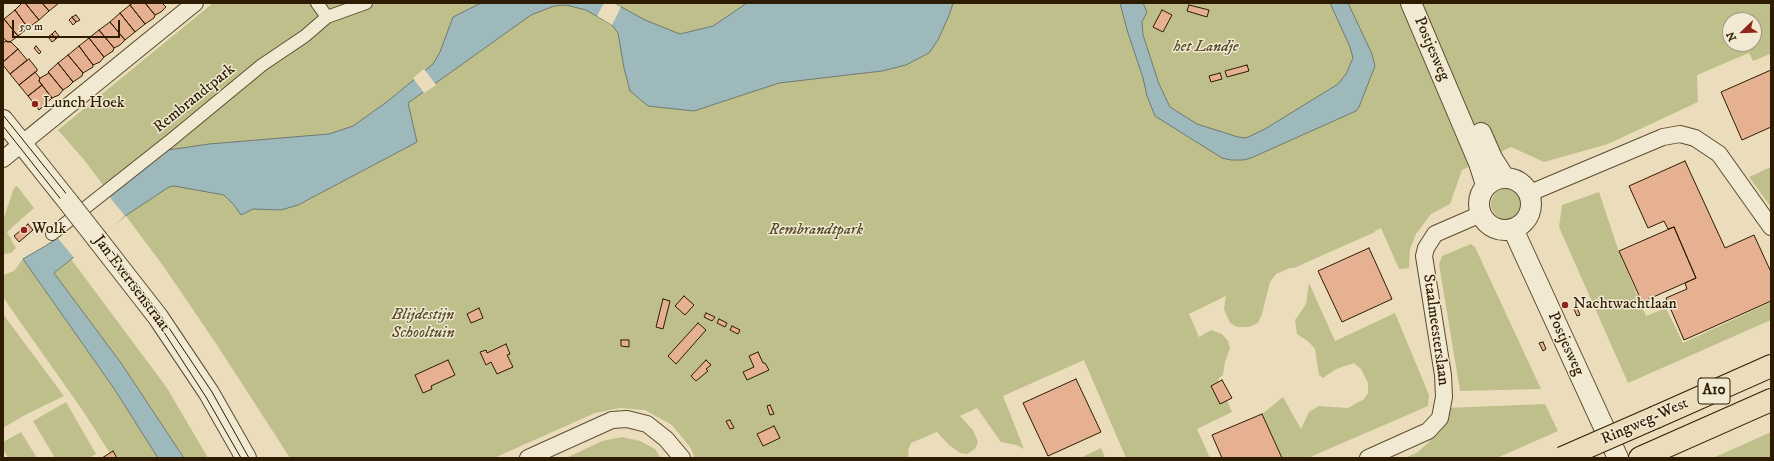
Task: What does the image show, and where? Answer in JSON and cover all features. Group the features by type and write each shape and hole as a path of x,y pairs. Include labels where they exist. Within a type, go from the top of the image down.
{"highway":[{"name":"Ringweg-West","path":"1562,458 1771,366"},
{"name":"Ringweg-West","path":"1640,458 1771,400"}],"street":[{"path":"3,159 194,3"},
{"path":"317,3 327,17"},
{"name":"Rembrandtpark","path":"52,234 171,140 262,65 305,36 327,17 366,3"},
{"name":"Postjesweg","path":"1411,3 1479,163 1486,185"},
{"name":"Postjesweg","path":"1422,3 1492,158 1504,177"},
{"name":"Jan Evertsenstraat","path":"3,120 158,317 205,387 246,458"},
{"path":"1530,193 1663,137 1680,134 1695,138 1719,154 1771,227"},
{"path":"1504,177 1519,181 1527,188 1532,202 1530,213 1524,223 1513,229 1504,230 1495,228 1487,223 1481,214 1479,199 1486,185 1494,180 1504,177"},
{"name":"Staalmeesterslaan","path":"1368,458 1428,431 1440,418 1444,397 1443,376 1424,256 1426,248 1435,234 1481,214"},
{"name":"Postjesweg","path":"1513,229 1618,458"},
{"path":"528,458 612,420 627,419 647,424 666,439 682,458"}],"green space":[{"name":"Rembrandtpark","path":"213,3 1771,3 1771,57 1770,54 1753,61 1749,53 1697,75 1698,102 1608,144 1544,162 1511,147 1462,170 1450,204 1431,214 1416,234 1410,249 1409,268 1399,269 1381,228 1294,268 1290,268 1276,274 1270,282 1262,314 1258,323 1249,327 1237,327 1230,323 1224,309 1226,296 1189,314 1199,337 1211,330 1222,334 1228,341 1230,348 1225,362 1223,375 1218,379 1232,412 1197,429 1210,458 1126,458 1084,360 1003,396 1024,449 1016,445 1001,442 977,408 960,416 973,430 978,442 975,449 967,454 960,453 949,445 937,432 911,443 908,450 909,458 695,458 690,447 672,425 645,410 620,408 595,413 494,458 290,458 217,345 164,267 85,161 58,130"},
{"path":"1771,167 1771,207 1749,177"},
{"path":"17,186 34,208 7,232 16,248 11,253 4,254 3,220 14,188"},
{"path":"1506,189 1517,193 1521,204 1517,215 1506,219 1495,215 1491,204 1495,193"},
{"path":"1599,192 1618,249 1646,316 1666,308 1683,343 1771,302 1771,320 1628,383 1559,227 1562,205"},
{"path":"1471,244 1475,247 1541,389 1460,391 1439,264 1442,256"},
{"path":"23,259 113,387 158,458 113,458 83,411 9,306 3,297 3,275 14,271"},
{"path":"71,259 167,388 208,458 184,458 121,363 54,273"},
{"path":"1309,283 1335,341 1395,313 1429,395 1428,406 1308,458 1282,458 1262,414 1283,397 1301,429 1309,412 1319,406 1348,408 1364,399 1368,393 1368,383 1361,369 1354,363 1336,369 1323,378 1319,375 1315,349 1309,342 1297,334 1295,320 1306,304"},
{"path":"3,314 64,396 25,415 3,428"},
{"path":"66,402 96,454 89,458 55,458 33,421"},
{"path":"1545,404 1558,431 1497,458 1405,458 1418,452 1431,440 1442,421 1446,408"},
{"path":"21,432 37,458 8,458 3,449 3,442"},
{"path":"1771,432 1771,458 1713,458"},
{"path":"622,437 640,441 655,449 661,458 566,458 602,441"},
{"path":"1101,448 1105,458 1080,458"}],"water":[{"path":"481,3 614,3 645,20 680,34 713,26 747,3 953,3 938,40 929,53 906,65 882,71 779,83 694,111 648,106 630,91 624,68 618,33 612,25 586,10 566,5 554,6 531,15 408,103 417,142 298,205 281,210 253,209 241,215 224,195 174,186 169,187 125,216 54,273 121,363 184,458 158,458 113,387 23,259 52,242 168,150 209,144 329,134 353,126 388,101 433,64 440,52 453,17"},
{"path":"1120,3 1143,3 1147,12 1142,22 1143,35 1159,84 1170,107 1197,124 1238,137 1246,138 1265,129 1338,84 1346,74 1353,58 1350,47 1330,3 1348,3 1372,54 1375,66 1359,107 1356,111 1251,158 1231,160 1222,158 1155,116 1147,96"}],"pier":[{"path":"604,3 614,3 621,7 612,25 597,16"},
{"path":"424,69 436,85 424,93 413,78"},
{"path":"108,195 125,216 75,259 56,236"}],"building":[{"path":"22,3 25,3 39,20 28,28 15,10"},
{"path":"25,3 42,3 49,11 39,20"},
{"path":"42,3 59,3 49,11"},
{"path":"133,3 145,3 155,15 154,18 145,24 130,5"},
{"path":"145,3 162,3 166,7 155,15"},
{"path":"130,5 145,24 135,32 120,13"},
{"path":"1189,5 1209,10 1207,17 1187,11"},
{"path":"15,10 28,28 18,36 4,19"},
{"path":"1162,10 1172,15 1163,32 1153,27"},
{"path":"120,13 135,32 125,40 110,22"},
{"path":"76,15 80,20 76,22 72,17"},
{"path":"72,17 76,22 73,25 69,20"},
{"path":"4,19 18,36 10,42 7,42 3,37"},
{"path":"110,22 125,40 114,48 99,30"},
{"path":"99,30 114,48 113,51 104,57 89,38"},
{"path":"55,31 59,36 56,39 52,34"},
{"path":"52,34 56,39 52,42 48,37"},
{"path":"89,38 104,57 100,62 93,65 79,46"},
{"path":"6,41 11,42 18,49 3,62 3,43"},
{"path":"36,46 41,52 39,54 34,48"},
{"path":"79,46 93,65 93,67 83,73 68,55"},
{"path":"18,49 27,60 10,74 3,65 3,62"},
{"path":"68,55 83,73 82,76 73,82 58,63"},
{"path":"29,59 37,71 19,85 10,74"},
{"path":"58,63 73,82 63,90 48,72"},
{"path":"1247,65 1249,71 1227,77 1225,71"},
{"path":"1771,70 1771,127 1742,140 1721,92"},
{"path":"35,72 40,78 39,81 42,85 28,96 19,85"},
{"path":"49,73 63,90 59,95 52,98 39,81 40,78"},
{"path":"1220,73 1222,79 1211,82 1209,76"},
{"path":"42,85 52,98 39,110 28,96"},
{"path":"1685,161 1725,248 1754,235 1771,272 1771,301 1684,340 1666,298 1687,289 1685,283 1696,278 1674,227 1668,229 1664,221 1648,228 1629,186"},
{"path":"28,224 33,230 19,242 14,236"},
{"path":"1674,227 1696,278 1642,302 1619,251"},
{"path":"1369,248 1392,299 1342,322 1318,271"},
{"path":"684,296 694,305 685,315 675,306"},
{"path":"663,299 670,301 663,329 656,327"},
{"path":"479,308 483,318 471,323 467,314"},
{"path":"1577,308 1580,315 1577,316 1574,309"},
{"path":"706,313 715,317 712,321 704,317"},
{"path":"719,319 727,323 725,327 717,323"},
{"path":"698,323 706,330 676,364 668,356"},
{"path":"732,326 740,330 738,334 730,330"},
{"path":"621,340 629,340 629,347 621,346"},
{"path":"1543,342 1546,349 1543,351 1539,343"},
{"path":"506,344 510,354 507,355 513,367 497,374 491,362 486,365 480,352 486,350 487,353"},
{"path":"758,352 763,363 765,363 769,370 747,380 743,372 754,367 749,356"},
{"path":"448,360 455,375 431,386 432,389 423,393 415,375"},
{"path":"706,360 711,365 706,369 708,371 696,381 691,376"},
{"path":"1076,379 1101,432 1048,456 1023,403"},
{"path":"1222,380 1232,398 1220,404 1211,386"},
{"path":"770,405 774,414 770,415 767,406"},
{"path":"1262,414 1282,458 1222,458 1212,435"},
{"path":"730,420 734,428 730,429 726,421"},
{"path":"774,426 780,438 763,446 757,434"},
{"path":"113,451 117,458 102,458"}],"tram line":[{"path":"3,115 101,237 159,313 212,392 249,458"},
{"path":"3,126 156,320 206,397 241,458"}],"place":[{"name":"Lunch Hoek","path":"35,104"},
{"name":"Wolk","path":"24,230"},
{"name":"Nachtwachtlaan","path":"1565,305"}],"park label":[{"name":"het Landje","path":"1206,48"},
{"name":"Blijdestijn Schooltuin","path":"423,325"}]}
